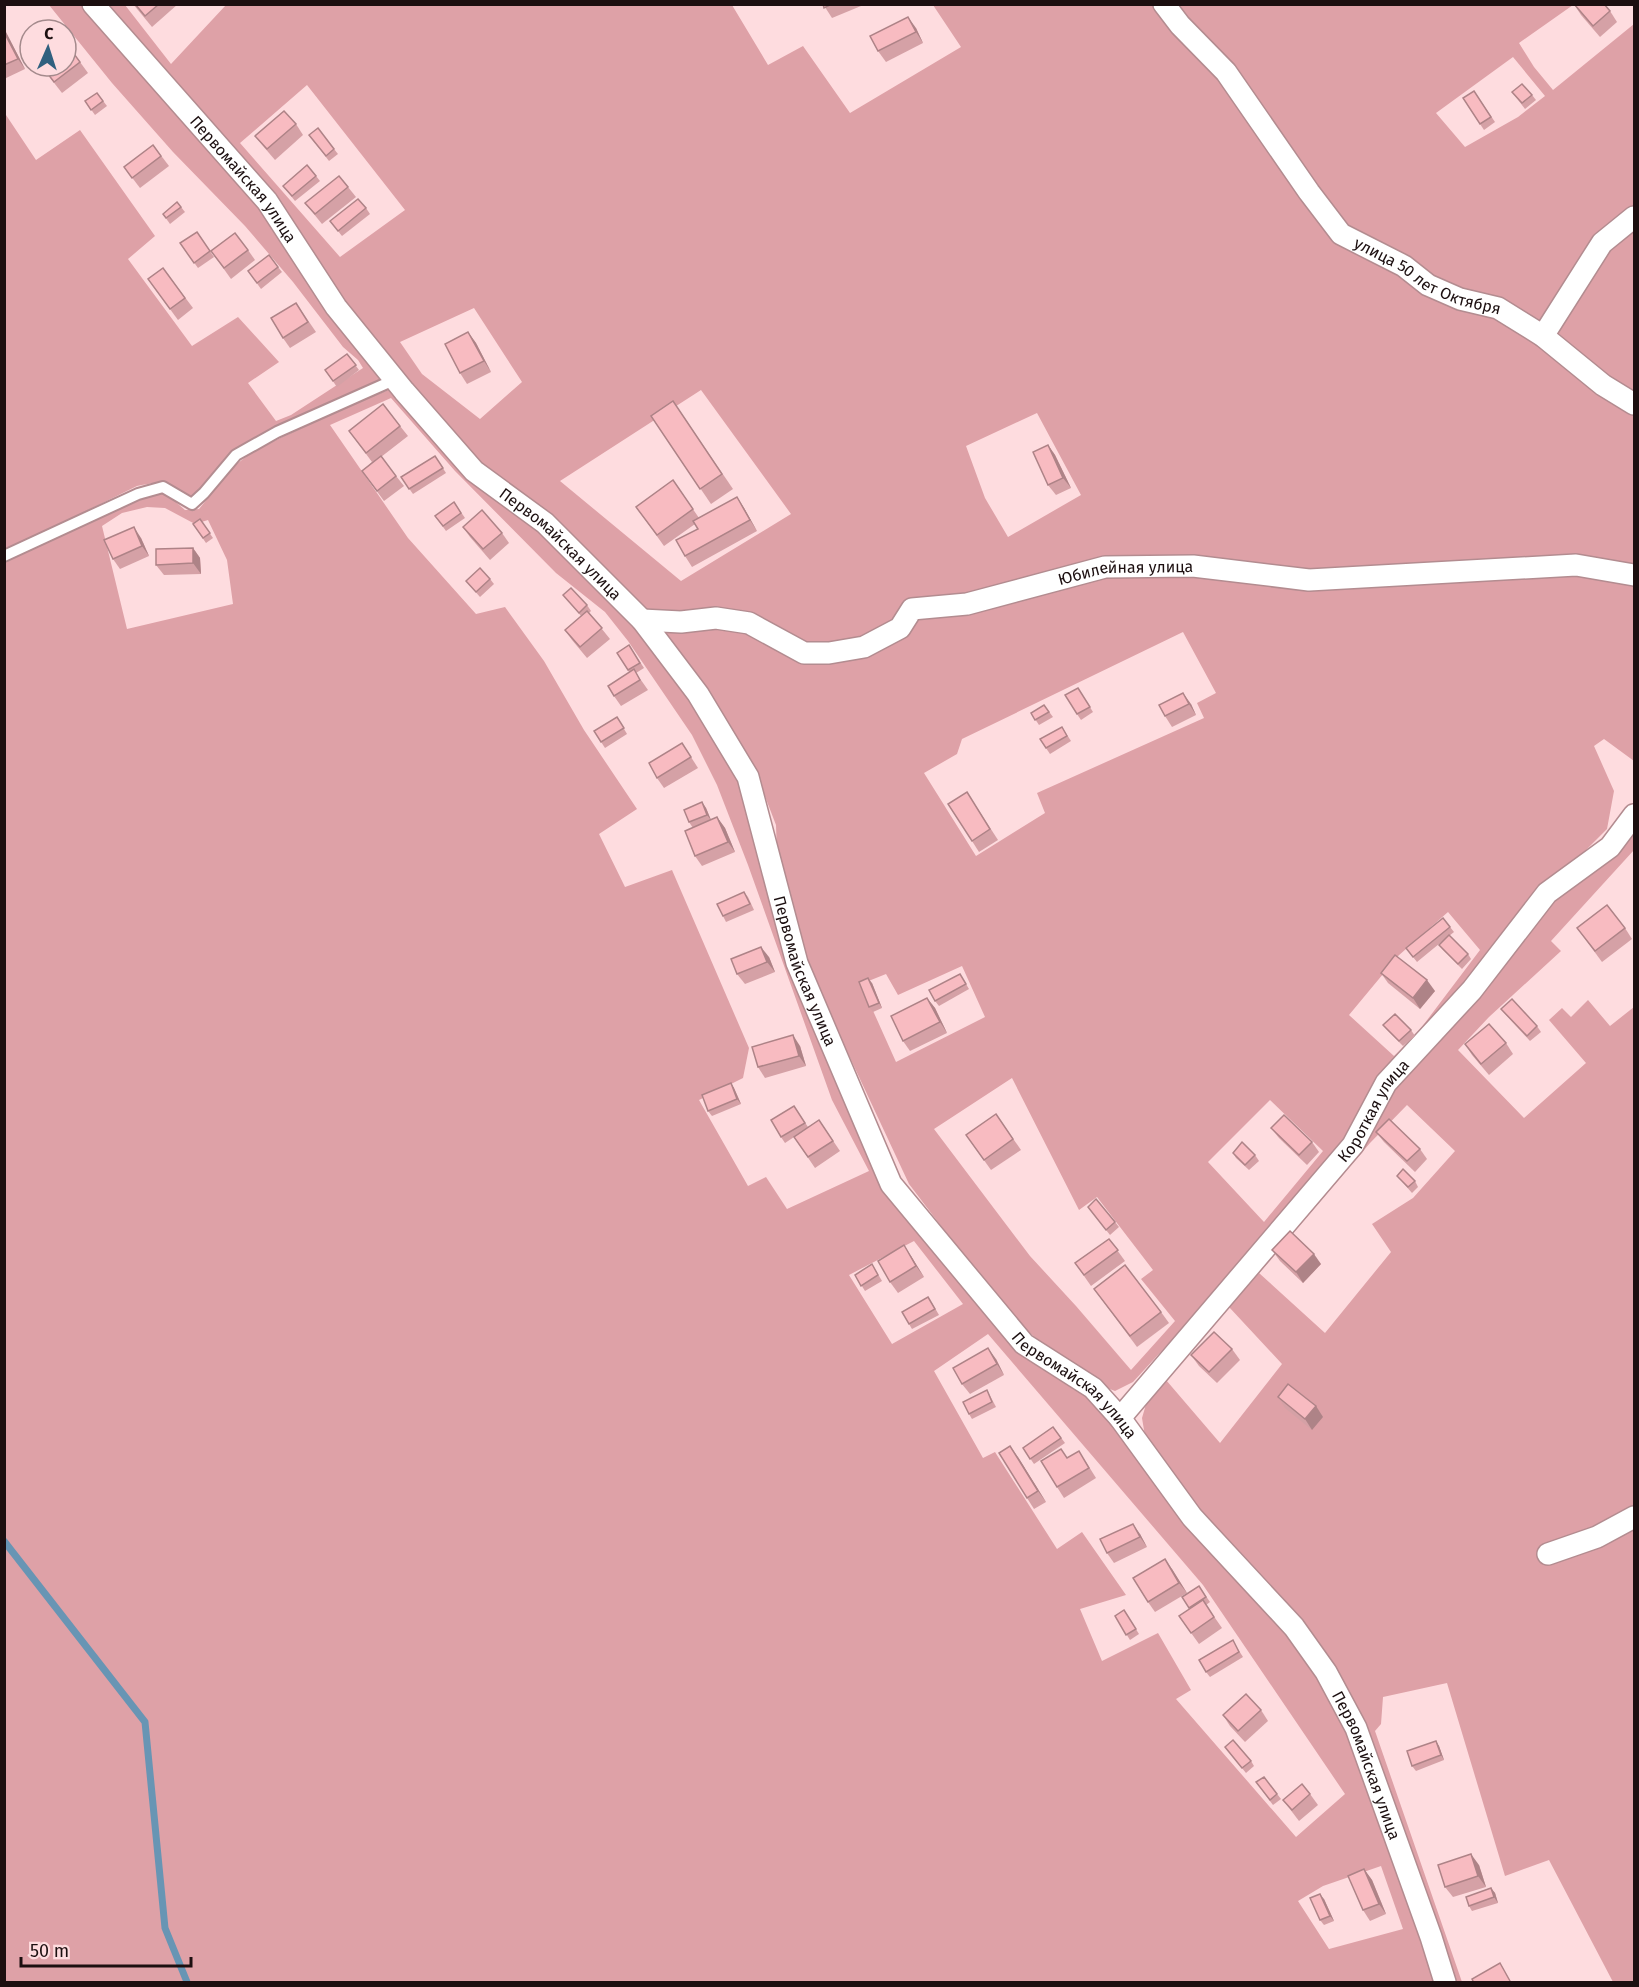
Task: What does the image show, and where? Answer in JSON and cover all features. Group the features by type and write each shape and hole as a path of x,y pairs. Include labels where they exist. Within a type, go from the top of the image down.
{"street":[{"name":"Первомайская улица","path":"93,4 267,201 336,306 394,380 474,471 545,523 642,620 698,693 748,777 797,963 891,1184 1024,1344 1093,1388 1120,1418 1192,1517 1294,1627 1326,1672 1356,1728 1431,1937 1445,1983"},
{"name":"улица 50 лет Октября","path":"1164,4 1180,26 1226,72 1341,234 1404,266 1428,285 1460,299 1498,308 1544,336 1603,385 1635,404"},
{"path":"1544,336 1602,243 1635,217"},
{"name":"Юбилейная улица","path":"642,620 681,622 716,618 749,623 804,653 829,653 864,647 900,628 912,609 967,604 1105,567 1193,566 1309,579 1576,565 1635,575"},
{"name":"Короткая улица","path":"1120,1418 1353,1145 1386,1083 1472,990 1546,893 1610,847 1635,815"},
{"path":"1548,1554 1597,1537 1635,1517"}],"lane":[{"path":"4,556 138,494 163,487 192,504 236,455 277,432 394,380"}],"shaded area":[{"path":"49,5 85,5 263,205 385,379 233,450 194,496 184,495 156,483 137,486 5,551 4,112 36,160 80,130 155,236 128,259 192,346 238,317 279,362 248,383 276,421 291,415 363,368 358,360 343,347 293,282 245,226 173,152 112,83 78,41 78,18 60,18"},
{"path":"99,5 125,5 171,64 226,5 732,5 768,65 803,46 850,113 961,47 933,5 1573,5 1519,43 1534,67 1553,90 1634,24 1634,761 1604,739 1594,746 1614,791 1607,829 1579,857 1342,1147 1236,1270 1133,1382 1115,1391 1102,1386 1040,1342 1005,1310 909,1184 824,1002 794,926 777,854 776,825 756,773 700,683 463,449","holes":["1513,57 1545,96 1518,117 1465,147 1436,113","307,85 405,210 340,257 240,143","474,308 522,382 480,419 422,374 400,342","701,390 791,514 681,581 560,481","1037,413 1081,495 1008,537 985,498 966,446","1183,632 1216,693 1197,703 1204,718 1037,793 1045,813 976,856 924,773 957,754 962,739","1448,912 1480,950 1415,1036 1394,1056 1349,1015 1398,956","962,966 985,1017 896,1062 861,984 886,974 898,995","1012,1078 1079,1210 1097,1197 1153,1270 1141,1279 1175,1321 1131,1370 1030,1256 934,1129","1270,1100 1323,1151 1264,1222 1208,1162"]},
{"path":"391,389 543,526 637,626 693,699 742,780 887,1185 946,1258 1092,1393 1291,1635 1326,1682 1355,1749 1438,1982 5,1982 5,561 135,498 158,491 170,497 185,510 199,509 234,466 255,450 346,407","holes":["391,398 455,471 556,573 605,612 628,641 692,735 717,785 832,1100 869,1171 787,1209 766,1177 748,1186 699,1100 743,1078 749,1048 672,870 625,887 599,834 637,809 584,730 544,661 505,607 476,614 408,538 330,425","147,507 165,508 195,524 208,520 227,560 233,604 127,629 102,526 122,513","914,1241 963,1304 892,1344 849,1275","988,1334 1203,1585 1345,1794 1296,1837 1176,1699 1191,1690 1158,1633 1102,1661 1080,1609 1126,1595 1082,1532 1057,1549 995,1452 983,1458 934,1371","1381,1866 1403,1929 1329,1949 1298,1901 1323,1886"]},
{"path":"1634,833 1634,850 1551,941 1561,951 1489,1017 1458,1050 1524,1118 1586,1063 1549,1020 1562,1008 1571,1017 1588,1000 1610,1026 1634,1007 1634,1512 1536,1554 1541,1560 1634,1521 1634,1982 1613,1982 1549,1860 1505,1876 1447,1683 1383,1697 1381,1724 1375,1731 1462,1982 1452,1982 1366,1734 1338,1673 1294,1616 1191,1505 1146,1442 1142,1418 1149,1394 1393,1090 1457,1022 1543,911 1564,888","holes":["1407,1105 1455,1151 1413,1198 1372,1224 1391,1252 1325,1333 1259,1273 1370,1143","1229,1307 1282,1364 1220,1443 1166,1380"]}],"building":[{"path":"135,4 159,4 145,16"},
{"path":"1574,4 1604,4 1610,11 1593,26"},
{"path":"908,17 916,32 878,51 870,36"},
{"path":"4,32 18,59 4,65"},
{"path":"1522,84 1532,95 1522,103 1512,92"},
{"path":"1474,91 1491,117 1480,124 1463,98"},
{"path":"97,93 103,101 91,110 85,101"},
{"path":"284,111 296,124 267,149 255,136"},
{"path":"318,128 334,149 326,156 309,135"},
{"path":"153,145 161,156 132,178 124,167"},
{"path":"307,165 316,176 292,196 283,186"},
{"path":"339,176 348,187 315,214 305,203"},
{"path":"358,199 366,208 338,231 330,221"},
{"path":"177,202 181,207 166,218 163,214"},
{"path":"197,232 210,251 194,263 180,243"},
{"path":"235,233 248,250 224,268 211,251"},
{"path":"269,255 278,267 257,283 248,271"},
{"path":"163,268 185,298 170,309 148,279"},
{"path":"296,303 308,322 283,338 271,318"},
{"path":"468,332 484,361 460,373 445,344"},
{"path":"347,354 356,365 333,381 325,370"},
{"path":"673,401 722,474 700,489 651,416"},
{"path":"383,404 400,426 366,453 349,431"},
{"path":"1048,445 1063,478 1048,485 1033,452"},
{"path":"381,456 396,476 377,491 362,471"},
{"path":"435,456 443,468 409,489 401,477"},
{"path":"673,480 693,509 657,535 636,507"},
{"path":"737,497 750,520 685,556 676,540 698,529 693,521"},
{"path":"454,502 461,513 443,526 435,516"},
{"path":"482,510 502,533 483,549 463,527"},
{"path":"200,519 210,533 203,538 193,524"},
{"path":"134,527 142,546 113,559 104,540"},
{"path":"193,548 193,563 156,565 156,549"},
{"path":"480,568 490,579 476,592 466,581"},
{"path":"571,588 587,605 579,613 563,595"},
{"path":"587,611 602,628 580,647 565,630"},
{"path":"629,645 640,663 628,670 617,653"},
{"path":"634,669 640,680 614,696 608,686"},
{"path":"1078,688 1090,707 1077,714 1065,695"},
{"path":"1183,693 1189,704 1165,716 1159,705"},
{"path":"1044,705 1049,712 1035,720 1031,713"},
{"path":"617,717 624,728 601,742 594,731"},
{"path":"1062,727 1067,736 1046,748 1040,739"},
{"path":"682,743 691,757 657,778 649,763"},
{"path":"967,792 990,829 972,841 948,804"},
{"path":"702,802 707,815 689,822 684,810"},
{"path":"717,817 728,842 695,856 685,831"},
{"path":"744,892 750,904 723,916 717,904"},
{"path":"1607,905 1625,928 1595,951 1577,928"},
{"path":"1443,918 1450,927 1413,957 1406,948"},
{"path":"1449,935 1468,954 1458,964 1439,945"},
{"path":"761,947 767,962 737,974 731,959"},
{"path":"1395,955 1427,980 1413,998 1381,973"},
{"path":"960,974 966,984 935,1001 929,990"},
{"path":"868,978 879,1003 869,1007 859,982"},
{"path":"927,998 940,1022 903,1041 891,1016"},
{"path":"1512,999 1537,1026 1527,1036 1501,1009"},
{"path":"1395,1014 1411,1030 1399,1041 1383,1025"},
{"path":"1489,1024 1506,1043 1481,1064 1465,1044"},
{"path":"793,1035 799,1056 758,1067 752,1047"},
{"path":"731,1083 737,1099 708,1111 702,1095"},
{"path":"794,1106 805,1123 781,1137 771,1120"},
{"path":"996,1114 1013,1139 984,1160 966,1135"},
{"path":"1284,1115 1312,1142 1299,1155 1271,1128"},
{"path":"1389,1119 1420,1149 1407,1161 1376,1132"},
{"path":"819,1120 833,1141 808,1157 794,1137"},
{"path":"1242,1142 1255,1155 1245,1165 1233,1153"},
{"path":"1403,1169 1415,1181 1408,1187 1397,1176"},
{"path":"1096,1199 1115,1222 1106,1230 1088,1207"},
{"path":"1290,1231 1314,1254 1296,1272 1272,1250"},
{"path":"1109,1239 1118,1250 1084,1275 1075,1263"},
{"path":"904,1245 916,1266 890,1282 878,1261"},
{"path":"872,1264 878,1275 861,1286 855,1275"},
{"path":"1125,1265 1161,1312 1130,1336 1094,1289"},
{"path":"928,1297 935,1309 909,1324 902,1312"},
{"path":"1214,1332 1232,1349 1209,1372 1191,1355"},
{"path":"988,1348 997,1364 962,1384 953,1368"},
{"path":"1288,1384 1316,1406 1305,1419 1278,1397"},
{"path":"987,1390 992,1402 969,1414 963,1402"},
{"path":"1053,1427 1061,1438 1030,1459 1023,1448"},
{"path":"1010,1446 1038,1491 1027,1498 999,1453"},
{"path":"1061,1449 1067,1458 1079,1451 1089,1468 1057,1487 1041,1461"},
{"path":"1133,1524 1140,1537 1107,1553 1100,1539"},
{"path":"1165,1559 1179,1583 1148,1602 1133,1578"},
{"path":"1199,1586 1206,1597 1189,1608 1182,1597"},
{"path":"1203,1600 1214,1617 1191,1633 1179,1616"},
{"path":"1124,1610 1136,1629 1126,1635 1115,1616"},
{"path":"1233,1640 1239,1652 1206,1672 1199,1660"},
{"path":"1246,1694 1261,1710 1238,1731 1223,1715"},
{"path":"1233,1740 1251,1761 1242,1768 1225,1747"},
{"path":"1436,1741 1441,1755 1412,1766 1407,1751"},
{"path":"1264,1777 1277,1794 1270,1800 1256,1782"},
{"path":"1302,1784 1310,1794 1292,1810 1283,1800"},
{"path":"1471,1854 1478,1876 1445,1887 1438,1865"},
{"path":"1364,1869 1379,1904 1363,1910 1348,1876"},
{"path":"1491,1888 1494,1897 1469,1906 1466,1897"},
{"path":"1320,1894 1330,1916 1320,1920 1310,1898"},
{"path":"1500,1963 1510,1981 1508,1983 1474,1983 1472,1979"}],"waterway":[{"path":"4,1541 145,1722 165,1928 187,1982"}]}
